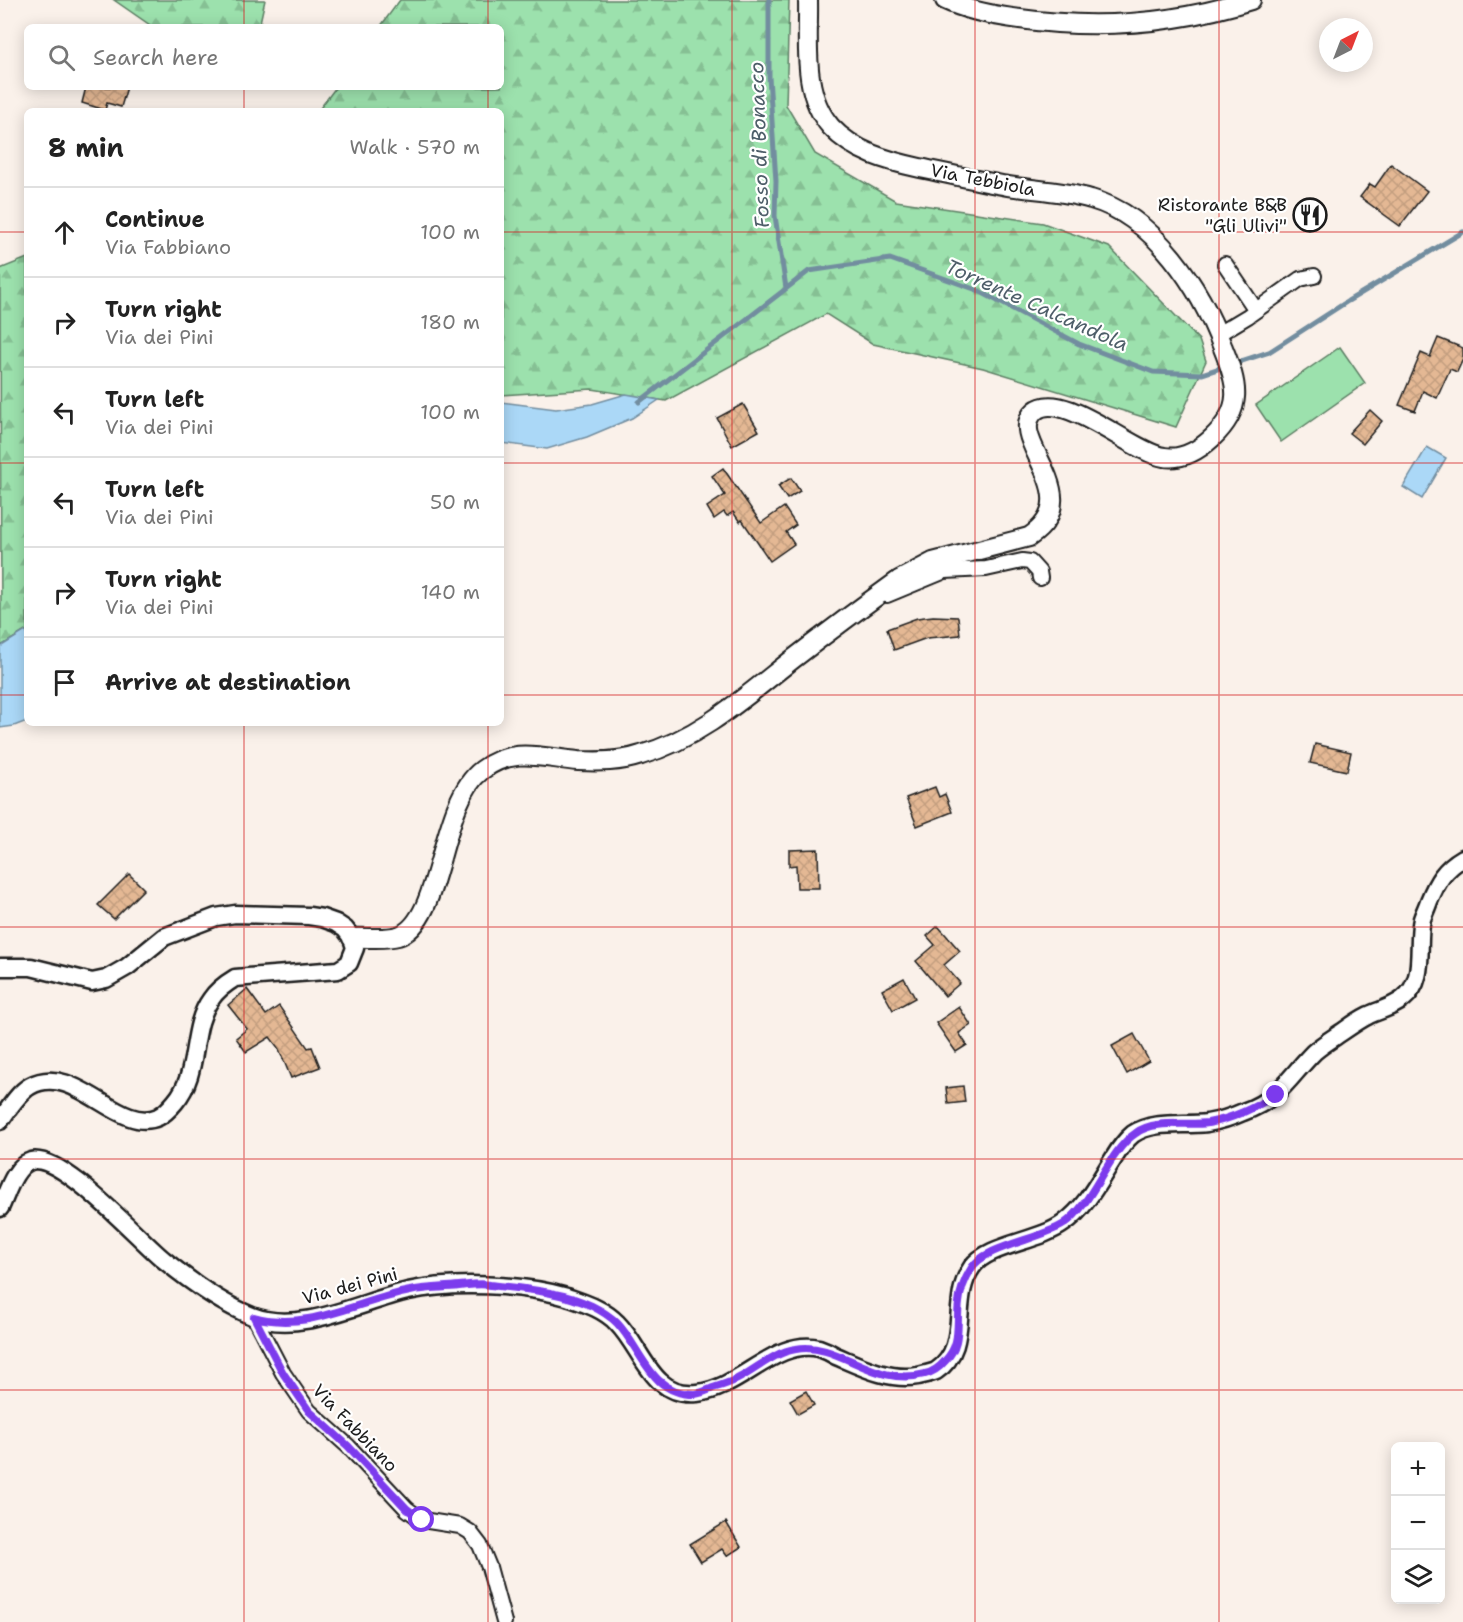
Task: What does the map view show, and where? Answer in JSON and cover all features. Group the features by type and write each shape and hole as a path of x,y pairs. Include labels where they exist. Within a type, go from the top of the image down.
{"main road":[{"name":"Via Tebbiola","path":"808,0 809,81 820,111 831,128 854,146 884,160 989,183 1092,199 1133,219 1164,246 1190,282 1217,331 1231,367 1236,397 1229,418 1213,437 1198,450 1182,457 1164,457 1133,445 1074,411 1058,407 1040,408 1029,418 1027,426 1030,443 1050,483 1052,504 1046,522 1029,537 933,562 899,580 864,606"},
{"path":"945,0 996,16 1055,24 1127,25 1212,12 1251,0"},
{"path":"352,938 395,937 411,928 417,920 432,885 453,814 465,788 480,772 497,760 518,755 544,755 576,760 612,761 640,756 681,741 714,720 864,606"}],"street":[{"path":"1225,264 1256,310"},
{"path":"1217,331 1256,310 1300,279 1314,276"},
{"path":"864,606 945,571 986,569 1022,561 1030,562 1039,572 1040,578"},
{"name":"Via dei Pini","path":"0,1208 22,1166 30,1161 50,1163 77,1179 162,1258 194,1284 230,1306 254,1317 274,1322 324,1317 411,1290 484,1284 562,1296 592,1306 616,1322 661,1384 696,1394 739,1378 780,1352 798,1348 818,1348 883,1375 905,1377 935,1372 949,1358 956,1345 959,1303 964,1282 973,1265 986,1254 1046,1234 1067,1222 1086,1202 1125,1142 1136,1132 1147,1127 1210,1123 1248,1111 1276,1095 1315,1051 1368,1016 1399,1003 1411,992 1416,979 1422,919 1436,883 1453,864 1463,858"},
{"path":"0,967 31,967 92,982 106,979 127,967 164,938 192,925 216,917 235,914 322,918 345,929 352,938 355,948 349,963 338,970 235,978 221,987 209,1001 189,1079 182,1094 159,1117 147,1120 132,1118 65,1082 51,1081 30,1086 0,1121"},
{"name":"Via Fabbiano","path":"254,1317 283,1373 309,1411 348,1446 407,1509 422,1520 460,1526 475,1538 489,1567 504,1622"}],"green space":[{"path":"114,0 265,0 260,24 149,24"},
{"path":"400,0 789,0 786,105 815,154 896,201 1043,223 1109,247 1199,340 1206,361 1176,427 983,368 873,344 826,314 666,401 592,389 504,395 504,108 320,108 334,90 504,90 504,24 382,24"},
{"path":"24,259 24,632 1,646 0,269"},
{"path":"1340,347 1365,383 1281,442 1256,405"}],"water":[{"path":"626,394 659,400 632,418 587,437 547,449 504,443 504,402 556,409 592,404"},
{"path":"1427,447 1446,458 1422,499 1403,487"},
{"path":"24,632 24,722 0,728 0,647"}],"building":[{"path":"85,90 126,90 121,107 107,103 106,108 98,108 82,103"},
{"path":"1391,164 1427,191 1400,226 1360,197 1370,184 1375,187"},
{"path":"1438,338 1463,348 1463,359 1457,372 1450,369 1437,398 1423,391 1415,411 1399,405 1421,353 1430,357"},
{"path":"743,404 759,431 732,446 717,418"},
{"path":"1370,410 1382,421 1363,444 1349,433"},
{"path":"723,468 761,523 784,507 796,525 786,532 794,544 770,561 742,520 740,522 733,512 727,516 724,512 714,519 707,507 725,495 712,476"},
{"path":"791,478 800,491 787,499 778,486"},
{"path":"958,617 960,635 927,638 894,650 887,629 917,618"},
{"path":"1315,744 1351,752 1347,771 1310,763"},
{"path":"935,787 939,797 945,794 952,812 917,826 906,798"},
{"path":"818,849 819,888 797,888 796,865 789,866 789,850"},
{"path":"129,874 144,889 114,919 98,905"},
{"path":"938,926 960,951 944,965 960,983 945,996 916,961 935,945 927,936"},
{"path":"904,978 915,998 893,1010 882,990"},
{"path":"247,989 266,1015 279,1006 308,1048 312,1047 320,1067 291,1078 279,1049 270,1037 246,1052 236,1038 247,1029 228,1005"},
{"path":"959,1007 971,1025 959,1033 967,1045 956,1052 936,1023"},
{"path":"1134,1034 1149,1061 1127,1074 1112,1046"},
{"path":"963,1086 965,1102 948,1104 946,1088"},
{"path":"806,1391 814,1405 798,1414 790,1400"},
{"path":"726,1522 741,1547 727,1556 722,1549 701,1562 690,1544"}],"waterway":[{"name":"Fosso di Bonacco","path":"769,0 769,77 776,181 775,216 786,288"},
{"name":"Torrente Calcandola","path":"639,402 809,271 890,259 977,290 1079,344 1153,372 1202,374 1269,352 1348,301 1463,232"}],"place":[{"name":"Ristorante B&B \"Gli Ulivi\"","path":"1310,215"}],"route":[{"path":"422,1520 407,1509 348,1446 309,1411 283,1373 254,1317 274,1322 324,1317 411,1290 484,1284 562,1296 592,1306 616,1322 661,1384 696,1394 739,1378 780,1352 798,1348 818,1348 883,1375 905,1377 922,1375 935,1372 949,1358 956,1345 959,1303 964,1282 973,1265 986,1254 1046,1234 1067,1222 1086,1202 1125,1142 1136,1132 1147,1127 1210,1123 1248,1111 1276,1095"}]}
